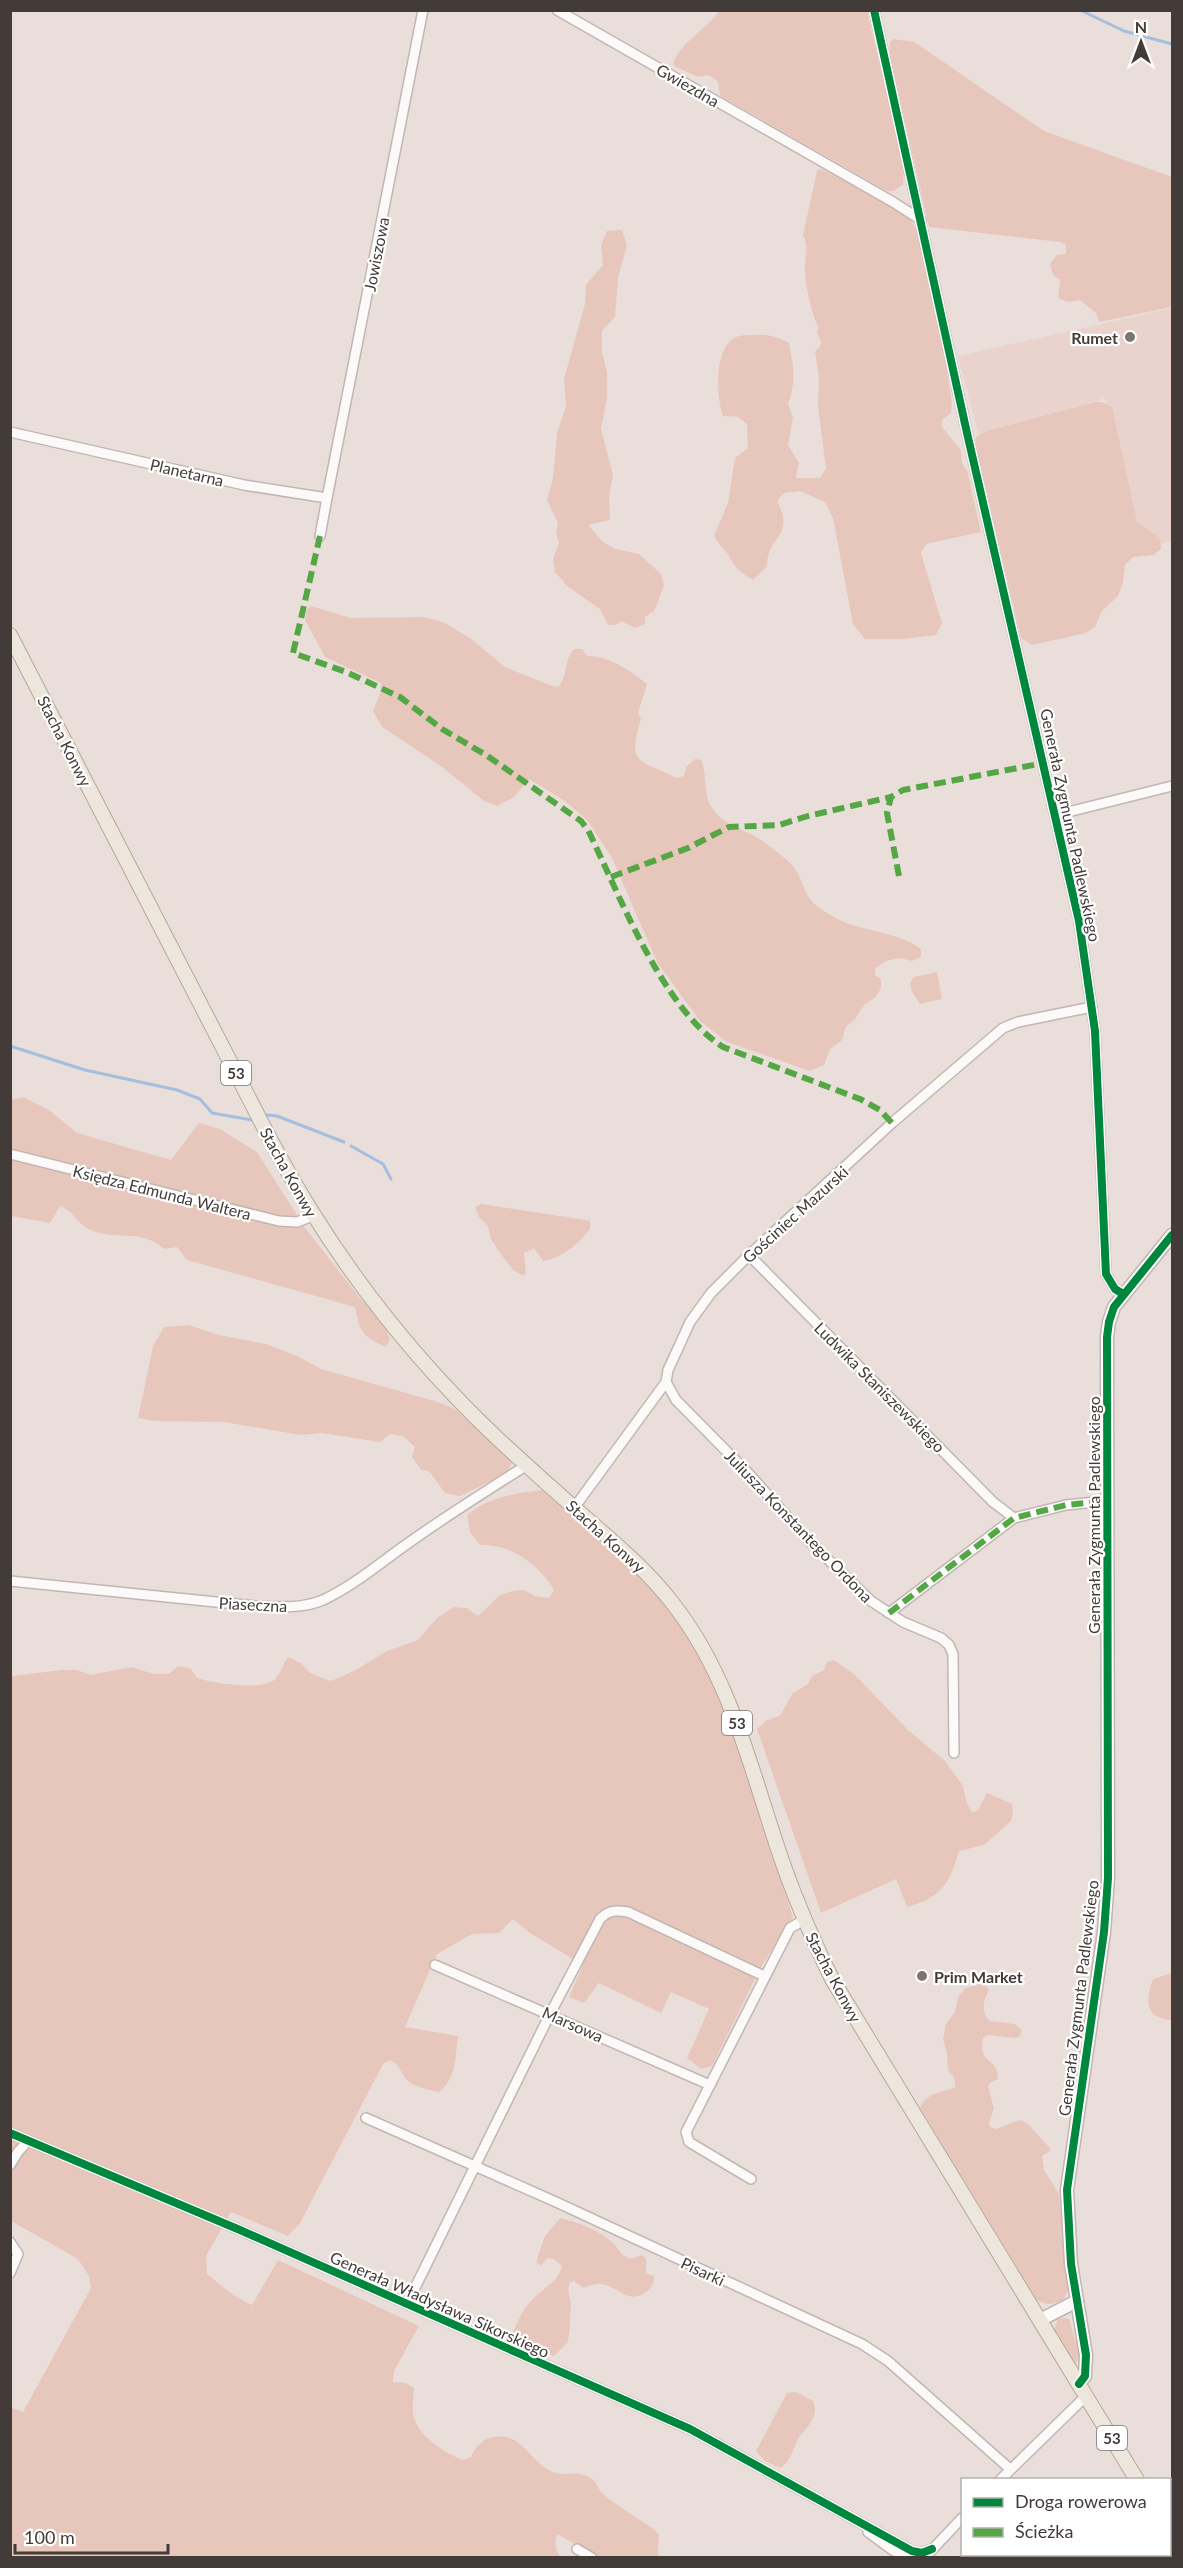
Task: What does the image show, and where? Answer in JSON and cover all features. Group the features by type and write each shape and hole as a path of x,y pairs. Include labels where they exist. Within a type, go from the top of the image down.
{"main road":[{"name":"Stacha Konwy","path":"10,635 259,1118 313,1216 348,1269 402,1337 462,1404 526,1465 630,1556 655,1582 680,1613 710,1660 733,1712 785,1871 804,1920 850,2010 1136,2478"}],"street":[{"name":"Jowiszowa","path":"327,498 423,10"},
{"name":"Gwiezdna","path":"557,10 921,220"},
{"name":"Generała Zygmunta Padlewskiego","path":"874,10 1079,921 1097,1055 1106,1274 1115,1289 1123,1294 1109,1322 1107,1337 1108,1878 1104,1932 1067,2190 1068,2240 1086,2355 1083,2390"},
{"name":"Planetarna","path":"10,432 244,485 327,498"},
{"path":"320,536 327,498"},
{"path":"1056,815 1173,786"},
{"name":"Gościniec Mazurski","path":"574,1508 666,1382 668,1370 696,1314 711,1293 749,1255 892,1123 994,1034 1018,1022 1092,1007"},
{"name":"Księdza Edmunda Waltera","path":"10,1154 279,1221 297,1222 313,1216"},
{"path":"1123,1294 1173,1235"},
{"name":"Ludwika Staniszewskiego","path":"749,1255 993,1502 1014,1518"},
{"name":"Juliusza Konstantego Ordona","path":"666,1382 676,1400 749,1474 810,1542 871,1601 889,1613 1014,1518 1066,1505 1106,1501"},
{"name":"Piaseczna","path":"10,1581 255,1606 309,1604 344,1588 453,1512 526,1465"},
{"path":"889,1613 903,1622 941,1638 952,1650 954,1754"},
{"path":"407,2304 550,2014 600,1919 606,1912 615,1910 628,1912 764,1976"},
{"path":"751,2179 687,2140 687,2127 790,1928 804,1920"},
{"name":"Marsowa","path":"435,1965 710,2085"},
{"name":"Pisarki","path":"366,2118 556,2202 876,2352 1010,2469"},
{"name":"Generała Władysława Sikorskiego","path":"10,2133 690,2429 919,2556 932,2549 961,2520"},
{"path":"10,2165 28,2141"},
{"path":"10,2242 15,2245 18,2254 10,2273"},
{"path":"1040,2320 1077,2301"},
{"path":"1002,2478 1083,2390"},
{"name":"Generała Władysława Sikorskiego","path":"849,2518 907,2558"},
{"path":"577,2550 592,2558"}],"shaded area":[{"path":"719,11 867,11 904,170 903,184 894,191 887,191 720,96 718,82 709,75 698,77 674,66 673,63 683,48"},
{"path":"893,39 914,42 1044,131 1172,177 1172,307 1099,322 1096,313 1080,300 1068,302 1058,298 1060,280 1053,275 1050,264 1057,255 1066,254 1066,245 1060,242 929,227 890,55 890,42"},
{"path":"821,169 881,198 903,213 912,222 923,253 952,402 951,413 942,420 942,427 961,450 962,464 967,470 981,532 926,544 921,553 942,623 936,635 902,639 865,639 853,624 833,518 825,502 800,491 784,493 777,501 782,513 782,529 771,548 767,566 753,580 736,567 714,536 728,503 735,458 748,448 747,424 738,417 723,416 719,396 721,359 731,341 741,336 763,335 776,337 789,343 793,380 788,403 793,418 788,445 799,463 796,478 820,478 826,468 818,406 819,378 815,352 822,343 817,333 819,327 807,286 806,244 803,235 817,171"},
{"path":"622,230 627,245 618,278 615,317 602,331 602,352 607,372 607,399 601,429 613,475 609,495 610,520 588,525 603,542 615,549 639,554 661,574 664,586 654,611 645,617 645,624 635,628 621,621 615,625 608,625 600,609 568,587 555,572 553,559 559,543 556,532 558,523 547,500 553,478 557,433 566,406 564,379 585,304 586,285 603,265 601,245 607,231"},
{"name":"Rumet","path":"1172,308 1172,541 1142,548 1105,398 980,439 958,356"},
{"path":"1102,402 1112,407 1137,522 1160,538 1161,549 1153,555 1133,557 1125,565 1118,596 1101,612 1095,627 1086,633 1032,645 1021,638 976,446 976,437 984,432"},
{"path":"311,606 351,618 424,617 443,622 470,638 505,667 552,686 558,687 564,677 568,659 574,649 582,649 587,656 603,658 619,665 647,684 638,713 641,719 635,746 636,754 640,759 676,778 684,776 686,767 695,759 701,760 707,797 713,809 728,823 758,838 787,860 796,870 814,904 843,921 912,943 921,949 921,957 912,961 893,959 875,969 875,975 881,979 881,988 876,997 865,1004 855,1019 846,1027 842,1040 830,1049 824,1065 810,1071 727,1042 700,1021 657,962 612,858 588,821 565,801 529,779 514,797 497,806 484,801 442,767 382,727 373,711 380,694 381,683 325,657 305,620 306,611"},
{"path":"937,972 942,999 920,1004 911,990 910,983 914,977"},
{"path":"23,1097 49,1110 77,1133 171,1160 199,1123 220,1129 257,1152 306,1229 359,1297 383,1323 390,1339 386,1347 363,1332 355,1307 187,1260 177,1247 164,1249 147,1239 93,1231 60,1206 50,1223 11,1216 11,1100"},
{"path":"481,1204 586,1220 590,1221 590,1229 570,1250 557,1257 543,1261 534,1248 524,1253 526,1273 523,1276 513,1270 490,1237 488,1226 479,1217 475,1207"},
{"path":"189,1325 219,1335 266,1344 297,1356 321,1369 438,1402 455,1409 513,1462 505,1474 460,1496 445,1493 429,1471 421,1470 412,1457 415,1447 403,1436 390,1434 380,1442 322,1433 301,1435 224,1422 153,1421 138,1418 153,1346 164,1327"},
{"path":"544,1490 647,1579 684,1627 705,1665 737,1743 793,1917 762,1965 712,2066 701,2069 687,2058 709,2009 671,1992 661,2013 599,1983 584,2003 569,1997 583,1965 530,1933 513,1919 499,1933 472,1934 437,1954 405,2027 458,2036 454,2067 445,2086 439,2092 421,2088 406,2079 394,2062 390,2060 383,2064 300,2223 288,2236 231,2212 206,2256 207,2274 233,2295 252,2305 278,2260 419,2326 394,2371 393,2382 406,2383 414,2388 413,2412 424,2435 462,2460 471,2457 483,2441 502,2436 516,2441 550,2471 588,2476 594,2480 601,2492 659,2534 658,2555 660,2557 600,2557 557,2534 556,2546 561,2557 11,2557 10,2407 23,2412 91,2288 89,2276 78,2259 11,2221 11,1676 62,1670 77,1670 91,1675 132,1667 153,1674 169,1674 178,1666 190,1668 197,1678 204,1680 226,1684 261,1685 276,1678 288,1657 301,1663 310,1673 331,1681 356,1670 387,1651 418,1640 437,1618 454,1607 467,1608 478,1616 500,1595 513,1591 524,1590 535,1596 549,1598 554,1590 541,1573 513,1552 491,1545 480,1545 470,1532 467,1515 494,1500 513,1494"},
{"path":"834,1660 855,1675 908,1730 945,1761 963,1786 967,1804 972,1812 978,1810 987,1793 1012,1804 1011,1821 984,1845 959,1851 952,1872 942,1888 928,1899 907,1907 896,1879 821,1913 757,1729 767,1720 780,1716 792,1694 808,1684 812,1676 824,1670 827,1662"},
{"path":"1172,1973 1172,2020 1157,2016 1149,2007 1148,2001 1153,1979"},
{"path":"984,1983 989,1990 984,2006 989,2021 1015,2024 1022,2030 1020,2036 1016,2038 987,2035 983,2038 983,2053 995,2067 998,2079 988,2086 994,2109 989,2122 990,2127 996,2129 1020,2120 1028,2124 1050,2148 1050,2151 1042,2156 1044,2170 1059,2194 1068,2289 1064,2299 1053,2303 1046,2304 1036,2299 920,2108 930,2096 956,2087 954,2078 948,2070 943,2039 946,2024 955,2012 958,1998 965,1988"},
{"path":"560,2218 600,2233 626,2257 633,2258 642,2255 646,2259 646,2273 654,2278 648,2290 634,2297 602,2284 583,2288 574,2281 570,2282 568,2342 554,2356 517,2341 512,2335 528,2305 560,2272 562,2266 554,2259 547,2258 541,2266 536,2262 545,2236"},
{"path":"1058,2319 1069,2319 1080,2356 1076,2363 1073,2362 1054,2330"},
{"path":"796,2392 813,2401 815,2413 796,2443 792,2454 780,2468 765,2461 756,2451 787,2393"}],"waterway":[{"path":"1080,10 1124,31 1172,44"},
{"path":"10,1046 85,1070 177,1090 200,1099 212,1113 252,1120"},
{"path":"267,1115 277,1116 344,1142"},
{"path":"351,1146 383,1164 391,1179"}],"marked path":[{"path":"320,536 293,653 346,672 400,697 442,729 486,755 581,821 588,830 629,917 662,979 701,1029 723,1047 860,1099 880,1110 892,1123"},
{"path":"899,876 887,813 891,797 903,790 1044,763"},
{"path":"611,877 688,848 729,827 779,825 891,797"},
{"path":"889,1613 1014,1518 1066,1505 1106,1501"}],"cycle path":[{"path":"874,10 967,433 1079,921 1095,1031 1106,1274 1115,1289 1123,1294"},
{"path":"1079,2384 1085,2376 1086,2355 1071,2264 1067,2190 1104,1932 1108,1878 1107,1337 1114,1307 1172,1235"},
{"path":"10,2133 240,2230 690,2429 912,2551 922,2553 932,2549"}],"place":[{"name":"Rumet","path":"1130,337"},
{"name":"Prim Market","path":"922,1976"}]}
